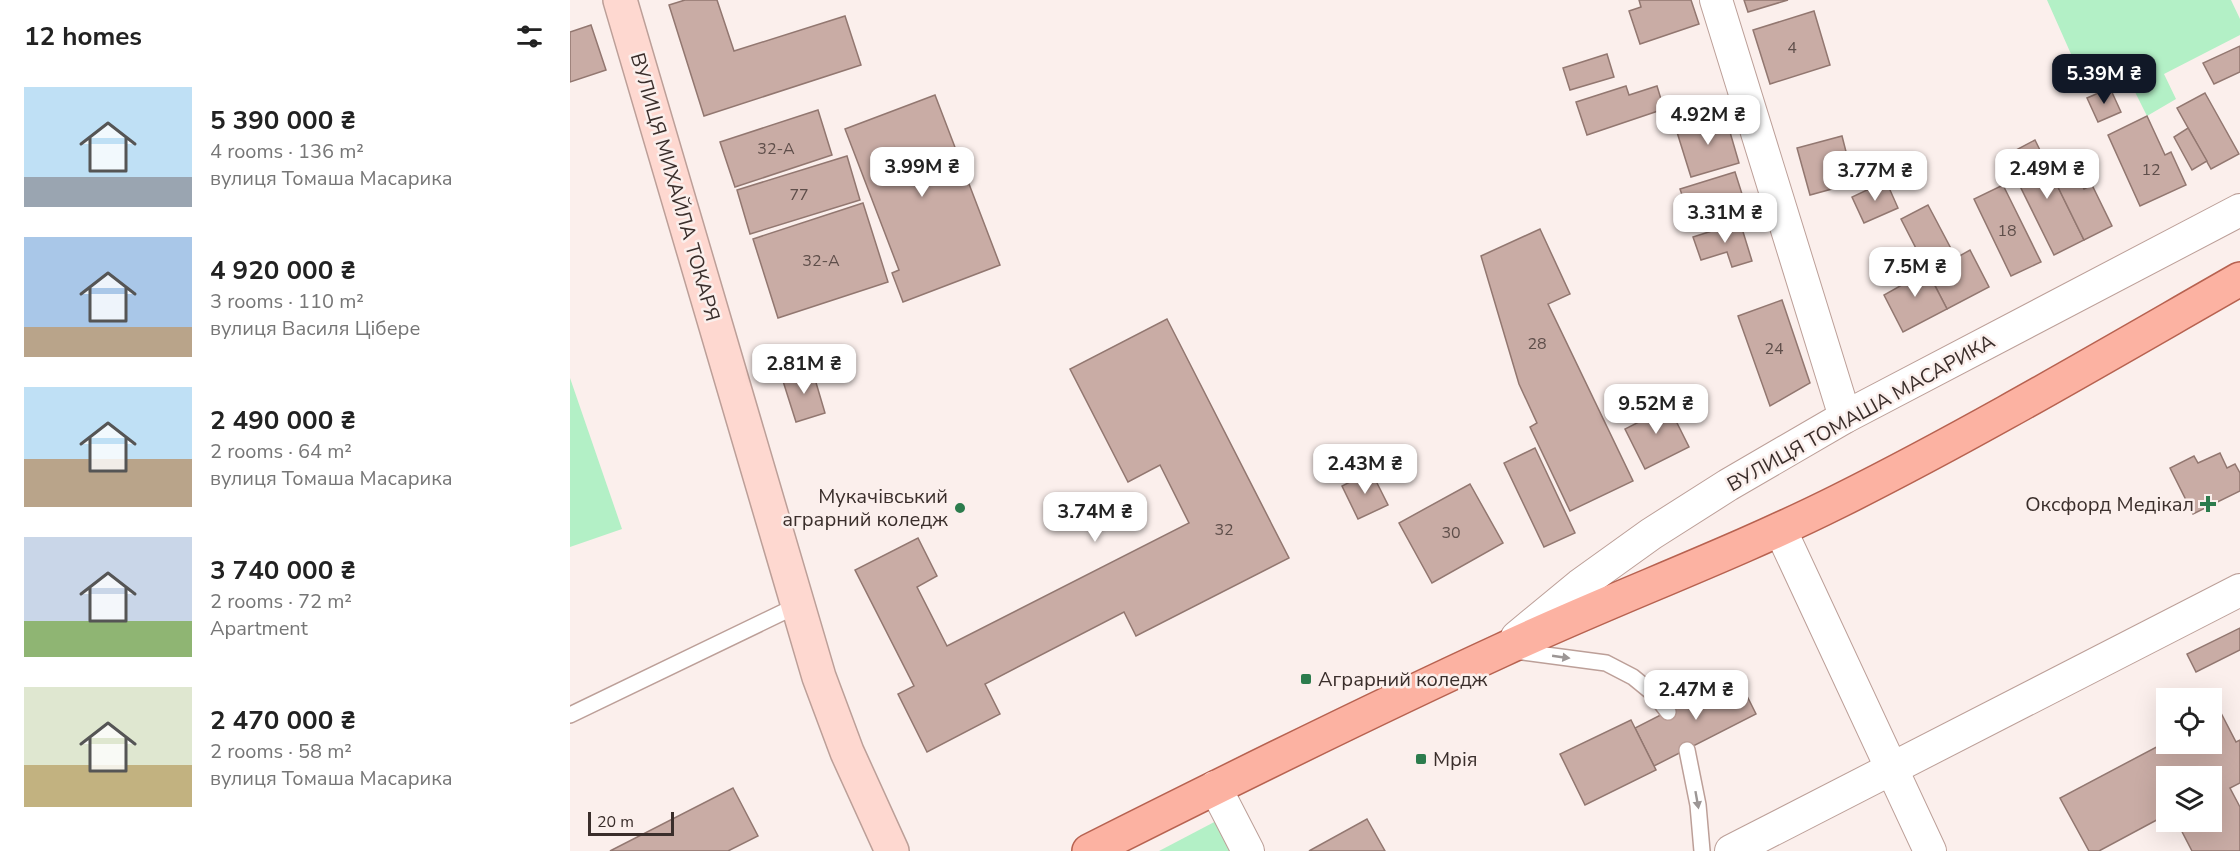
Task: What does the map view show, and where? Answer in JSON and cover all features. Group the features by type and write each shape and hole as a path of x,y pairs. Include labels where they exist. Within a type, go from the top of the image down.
{"main road":[{"name":"ВУЛИЦЯ ТОМАША МАСАРИКА","path":"1089,851 1215,787 1503,649 1780,529 1959,438 2240,279"}],"street":[{"name":"ВУЛИЦЯ МИХАЙЛА ТОКАРЯ","path":"620,0 819,677 847,752 892,851"},
{"path":"1716,0 1845,417"},
{"name":"ВУЛИЦЯ ТОМАША МАСАРИКА","path":"1503,649 1580,585 1651,534 1728,485 1845,417 2240,210"},
{"path":"1780,529 1930,851"},
{"path":"1731,851 2240,590"},
{"path":"1215,787 1248,851"}],"lane":[{"path":"570,715 798,605"},
{"path":"1503,649 1606,663 1633,677 1655,695 1668,712"},
{"path":"1687,750 1698,805 1702,851"}],"green space":[{"path":"2047,0 2231,0 2240,19 2240,35 2164,74 2176,99 2147,116 2125,72 2087,90"},
{"path":"570,378 622,529 570,547"},
{"path":"1220,819 1236,851 1159,851"}],"building":[{"path":"685,0 717,0 734,51 845,16 861,65 704,116 669,5"},
{"path":"1639,0 1691,0 1699,24 1640,44 1629,11 1641,7"},
{"path":"1744,0 1788,0 1748,12"},
{"path":"1814,11 1830,65 1770,84 1753,30"},
{"path":"591,25 606,70 570,82 570,32"},
{"path":"2240,46 2240,72 2214,84 2203,63"},
{"path":"1607,54 1614,77 1570,90 1563,68"},
{"path":"1626,86 1629,95 1657,86 1664,109 1587,135 1576,102"},
{"path":"2110,88 2121,112 2098,122 2087,98"},
{"path":"2205,93 2239,154 2211,169 2177,108"},
{"path":"935,95 1000,265 903,302 892,273 899,270 845,129"},
{"path":"818,110 832,155 735,187 720,142"},
{"path":"1725,115 1739,163 1691,177 1676,129"},
{"path":"2147,116 2165,155 2171,152 2186,185 2140,206 2108,135"},
{"path":"2188,128 2207,161 2192,170 2174,137"},
{"path":"1842,136 1854,183 1810,195 1797,148"},
{"path":"2035,140 2084,240 2054,255 2015,176 2026,171 2016,150"},
{"path":"847,156 860,200 750,234 737,190"},
{"path":"2074,169 2084,189 2092,185 2112,226 2084,240 2054,179"},
{"path":"1735,172 1742,194 1688,212 1680,189"},
{"path":"1886,181 1898,208 1864,223 1852,197"},
{"path":"2003,185 2041,262 2011,276 1974,199"},
{"path":"863,203 888,282 778,318 753,239"},
{"path":"1928,205 1956,258 1970,250 1989,287 1947,309 1901,219"},
{"path":"1740,222 1752,261 1732,267 1727,252 1701,260 1693,237"},
{"path":"1540,229 1570,294 1548,304 1633,481 1570,511 1530,427 1537,423 1519,384 1481,256"},
{"path":"1922,261 1947,309 1903,332 1884,295 1902,285 1896,274"},
{"path":"1782,300 1810,383 1770,406 1738,316"},
{"path":"1167,319 1289,558 1136,636 1124,612 985,684 1000,714 927,752 898,694 914,686 855,570 918,538 937,576 917,587 947,646 1189,523 1160,465 1128,482 1070,369"},
{"path":"812,369 825,413 796,422 782,378"},
{"path":"1650,401 1656,413 1669,407 1689,447 1645,469 1625,429 1639,422 1632,409"},
{"path":"1535,448 1575,533 1544,547 1504,463"},
{"path":"2220,453 2227,468 2235,464 2240,473 2240,491 2193,514 2170,468 2194,456 2198,463"},
{"path":"1371,471 1388,505 1358,519 1342,486"},
{"path":"1470,484 1503,543 1432,583 1399,523"},
{"path":"2240,628 2240,650 2196,672 2187,654"},
{"path":"1737,676 1756,714 1654,766 1635,728"},
{"path":"2222,715 2236,742 2240,740 2240,783 2230,788 2240,807 2240,851 2192,851 2182,832 2222,832 2222,766 2156,766 2156,820 2099,851 2089,851 2060,798 2156,747 2156,754 2222,754"},
{"path":"1631,720 1656,770 1585,805 1560,754"},
{"path":"733,788 758,836 728,851 610,851"},
{"path":"1367,819 1385,851 1309,851"}],"place":[{"name":"Оксфорд Медікал","path":"2208,504"},
{"name":"Мукачівський аграрний коледж","path":"960,508"},
{"name":"Аграрний коледж","path":"1306,679"},
{"name":"Мрія","path":"1421,759"}]}
